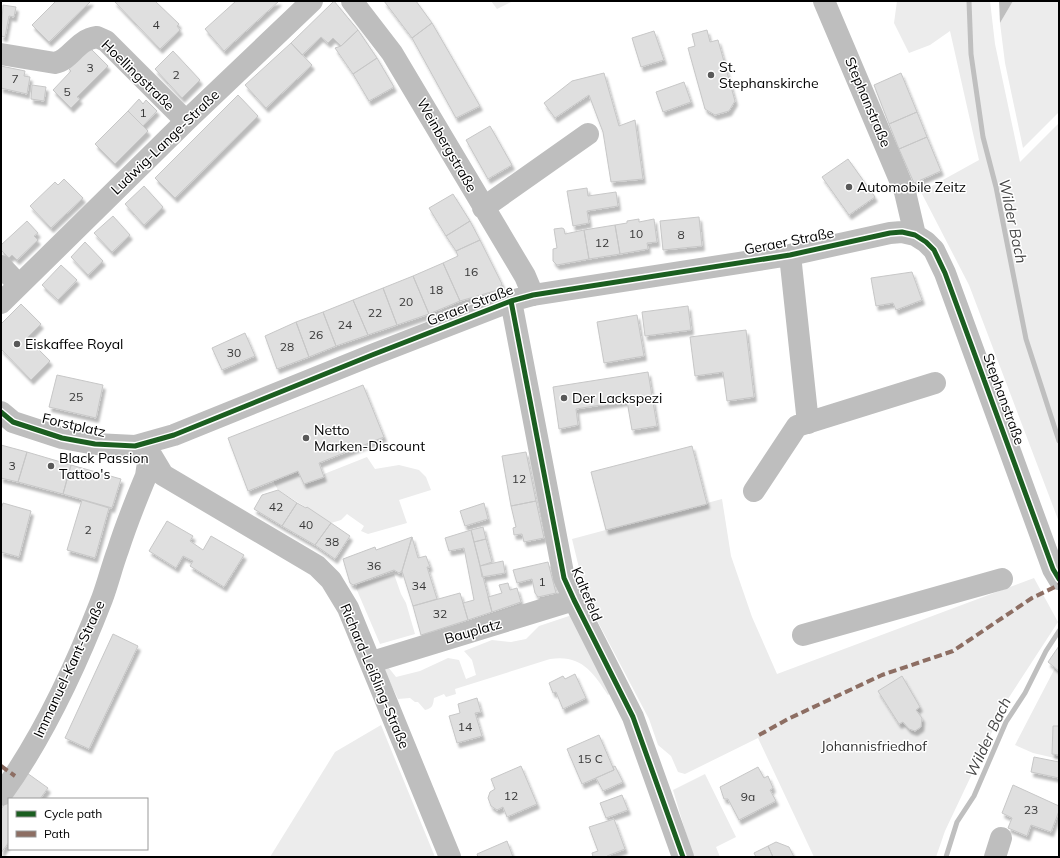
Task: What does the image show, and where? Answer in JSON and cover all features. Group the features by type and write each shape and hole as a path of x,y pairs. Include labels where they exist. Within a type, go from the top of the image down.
{"street":[{"name":"Ludwig-Lange-Straße","path":"1,303 186,121 312,1"},
{"name":"Weinbergstraße","path":"352,1 392,54 524,276 533,295"},
{"name":"Stephanstraße","path":"824,1 905,192 915,234 934,250 945,274 1053,569 1059,579"},
{"name":"Hoellingstraße","path":"1,54 55,63 63,60 82,42 97,37 106,41 186,121"},
{"path":"484,208 588,134"},
{"name":"Geraer Straße","path":"145,445 174,435 511,301 533,295 790,255 890,233 902,232 915,234"},
{"path":"790,255 808,423"},
{"path":"1,266 19,285"},
{"name":"Kaltefeld","path":"511,301 564,578 633,717 684,857"},
{"path":"754,491 797,426 935,383"},
{"name":"Forstplatz","path":"5,419 62,438 118,447 145,445"},
{"name":"Richard-Leißling-Straße","path":"145,445 163,474 237,517 325,572 348,608 372,662 450,857"},
{"name":"Immanuel-Kant-Straße","path":"1,795 8,771 50,714 76,660 103,598 118,549 146,476 148,463 145,445"},
{"path":"803,635 1002,578"},
{"name":"Bauplatz","path":"372,662 574,600"}],"green space":[{"path":"491,1 513,1 497,9"},
{"path":"897,1 990,1 995,44 1020,162 1059,123 1059,522 969,285 921,192 979,160 950,31 930,45 909,53 894,23"},
{"path":"1013,1 1059,1 1059,112 1023,148 1005,63 1000,23"},
{"path":"367,457 375,469 399,465 419,470 426,477 431,490 399,500 407,523 368,534 361,531 364,526 347,514 341,520 331,523 278,490 273,481 298,471 304,484 324,477 324,474"},
{"name":"Johannisfriedhof","path":"722,499 731,556 752,617 777,674 1034,578 1058,622 1006,702 945,831 936,857 814,857 758,738 685,774 678,772 671,756 658,745 649,719 587,601 572,539"},
{"path":"394,574 406,603 415,634 380,644 356,588 358,584"},
{"path":"572,615 613,691 608,695 597,679 585,666 570,659 561,658 550,659 455,689 456,694 446,697 444,694 434,698 432,706 425,710 418,702 415,702 410,698 398,699 382,666 385,663 396,677 420,671 448,658 459,660 466,679 476,675 472,660 464,651 492,640 511,642 526,639 539,626"},
{"path":"1055,668 1059,671 1059,726 1053,726 1052,754 1059,755 1059,759 1033,753 1015,745"},
{"path":"381,725 435,857 270,857 335,752"},
{"path":"705,774 736,837 716,847 720,857 693,857 673,790"}],"shaded area":[{"path":"999,1 1013,1 1000,23"}],"building":[{"path":"56,1 91,1 49,42 32,25"},
{"path":"114,1 155,1 179,24 177,26 180,30 160,49"},
{"path":"236,1 279,1 224,51 205,29"},
{"path":"334,1 358,30 341,46 333,38 328,43 321,37 302,55 291,43"},
{"path":"384,1 416,1 432,23 412,38"},
{"path":"3,5 16,7 14,17 9,16 5,37 1,36"},
{"path":"432,23 480,106 456,118 412,38"},
{"path":"358,30 377,58 353,74 335,48 341,46"},
{"name":"St. Stephanskirche","path":"707,30 710,42 718,40 735,101 729,111 715,115 705,109 688,48 695,46 692,34"},
{"path":"654,31 664,60 641,67 632,38"},
{"path":"291,43 312,65 266,108 245,85"},
{"path":"90,48 108,66 77,97 80,99 71,108 53,90 71,71 67,67"},
{"path":"173,51 200,80 182,98 155,69"},
{"path":"377,58 394,87 369,101 353,74"},
{"path":"1,66 25,71 24,76 30,77 27,94 1,88"},
{"path":"604,73 619,126 635,120 643,179 611,182 603,132 589,95 555,118 544,103 572,81"},
{"path":"901,73 917,112 889,124 874,85"},
{"path":"684,82 691,102 663,112 656,92"},
{"path":"32,85 46,87 44,101 31,99"},
{"path":"238,95 258,116 175,198 155,178"},
{"path":"139,99 143,104 146,100 157,111 143,126 128,111"},
{"path":"128,111 148,131 115,164 95,144"},
{"path":"917,112 927,137 899,149 889,124"},
{"path":"490,126 512,165 488,179 466,140"},
{"path":"927,137 941,171 914,183 899,149"},
{"name":"Automobile Zeitz","path":"848,159 875,197 849,215 822,177"},
{"path":"64,179 83,198 51,228 30,206 55,182 58,185"},
{"path":"144,186 163,207 144,225 125,204"},
{"path":"587,188 588,196 616,192 618,206 587,211 589,223 573,226 567,191"},
{"path":"453,194 470,221 446,236 429,208"},
{"path":"113,216 130,235 112,252 94,233"},
{"path":"699,217 702,246 663,250 660,221"},
{"path":"639,219 639,222 654,219 657,242 647,243 648,249 620,254 615,225"},
{"path":"27,221 38,233 34,236 38,240 17,260 12,255 9,258 1,250 1,245"},
{"path":"470,221 480,240 456,251 446,236"},
{"path":"615,225 620,254 589,259 584,230"},
{"path":"554,229 564,229 565,234 584,230 589,259 557,265 553,261 553,249 557,248"},
{"path":"480,240 502,284 498,290 460,301 443,263 458,256 456,251"},
{"path":"85,242 103,261 88,275 71,257"},
{"path":"443,263 460,301 429,314 413,276"},
{"path":"61,265 77,280 58,300 42,285"},
{"path":"912,272 922,300 896,310 893,303 876,306 871,278"},
{"path":"413,276 429,314 397,325 383,288"},
{"path":"383,288 397,325 368,335 353,300"},
{"path":"353,300 368,335 336,346 323,312"},
{"name":"Eiskaffee Royal","path":"21,304 41,324 27,338 50,361 31,380 1,349 1,324"},
{"path":"688,306 691,330 645,336 642,312"},
{"path":"323,312 336,346 309,357 296,322"},
{"path":"637,315 644,356 604,363 597,322"},
{"path":"296,322 309,357 277,369 265,336"},
{"path":"746,330 754,397 727,401 723,372 695,376 690,337"},
{"path":"245,333 255,356 222,370 212,348"},
{"path":"648,372 657,426 632,430 627,401 576,409 578,425 559,429 553,387"},
{"path":"57,375 103,385 96,418 49,407"},
{"name":"Netto Marken-Discount","path":"363,385 384,437 319,463 324,477 304,484 298,471 248,491 228,438"},
{"path":"1,445 27,452 18,482 1,478"},
{"path":"692,446 707,504 606,530 591,472"},
{"path":"27,452 71,465 63,494 18,482"},
{"path":"526,452 536,501 511,506 502,456"},
{"path":"71,465 121,479 112,508 63,494"},
{"path":"278,490 297,503 282,526 254,509 262,495"},
{"path":"82,500 109,508 95,558 67,550"},
{"path":"536,501 544,538 524,542 522,534 514,535 513,528 516,527 511,506"},
{"path":"3,503 31,511 19,557 1,552 1,509"},
{"path":"297,503 306,508 307,507 331,523 315,545 282,526"},
{"path":"484,503 488,519 465,526 460,511"},
{"path":"167,521 193,536 190,541 203,550 211,536 244,555 224,587 190,566 193,561 183,556 176,568 149,551"},
{"path":"331,523 350,536 335,559 315,545"},
{"path":"483,527 486,539 474,542 471,530"},
{"path":"471,530 492,612 468,620 463,603 474,600 464,548 449,551 445,538"},
{"path":"412,537 418,558 426,556 430,567 427,567 437,599 413,606 402,571"},
{"path":"412,537 402,571 399,573 394,570 353,585 350,583 343,559 375,547 376,550"},
{"path":"486,539 492,562 480,566 474,542"},
{"path":"503,561 505,573 482,577 480,566"},
{"path":"548,562 556,593 538,597 535,593 532,579 517,583 513,570"},
{"path":"508,583 510,590 517,588 521,602 492,612 488,597 502,593 499,585"},
{"path":"460,593 468,620 421,635 413,606"},
{"path":"113,634 138,646 89,749 65,738"},
{"path":"1059,646 1059,671 1048,662"},
{"path":"575,674 586,698 563,709 556,692 553,693 549,683 563,676 565,679"},
{"path":"902,676 920,707 916,710 922,718 921,727 915,731 909,729 903,722 899,724 878,691"},
{"path":"477,698 481,712 475,713 482,736 457,743 449,716 460,713 458,704"},
{"path":"1053,726 1059,726 1059,755 1052,754"},
{"path":"599,735 614,770 582,784 567,749"},
{"path":"1034,757 1059,762 1059,778 1031,772"},
{"path":"521,766 537,804 507,817 503,807 497,810 491,806 488,798 490,792 495,789 491,779"},
{"path":"615,766 623,782 603,791 596,778 614,770 613,767"},
{"path":"758,767 764,778 768,776 773,788 770,790 776,801 739,820 728,799 724,799 720,787"},
{"path":"27,773 48,788 41,798 9,798"},
{"path":"1013,785 1059,806 1059,811 1051,832 1031,825 1027,836 1008,828 1012,818 1002,813"},
{"path":"622,795 628,810 606,818 600,803"},
{"path":"8,799 8,843 1,853 1,809"},
{"path":"614,819 625,849 607,856 608,857 593,857 592,853 598,851 589,827"},
{"path":"507,841 513,857 478,857 477,854"},
{"path":"776,842 789,847 794,857 773,857 768,846"},
{"path":"768,846 773,857 756,857 754,853"}],"waterway":[{"name":"Wilder Bach","path":"969,1 971,54 983,137 996,187 1026,339 1059,441"},
{"name":"Wilder Bach","path":"946,857 957,822 974,796 1006,722 1025,693 1046,651 1059,631"}],"marked path":[{"path":"759,735 788,719 882,675 953,651 1032,598 1059,585"},
{"path":"1,766 15,776"}],"cycle path":[{"path":"1,412 13,422 62,438 95,444 135,446 174,435 511,301 533,295 790,255 890,233 902,232 915,235 926,242 934,250 945,273 1053,569 1059,579"},
{"path":"511,301 564,578 633,717 683,857"}],"place":[{"name":"St. Stephanskirche","path":"711,75"},
{"name":"Automobile Zeitz","path":"849,187"},
{"name":"Eiskaffee Royal","path":"17,344"},
{"name":"Der Lackspezi","path":"564,398"},
{"name":"Netto Marken-Discount","path":"306,438"},
{"name":"Black Passion Tattoo's","path":"51,466"}]}
